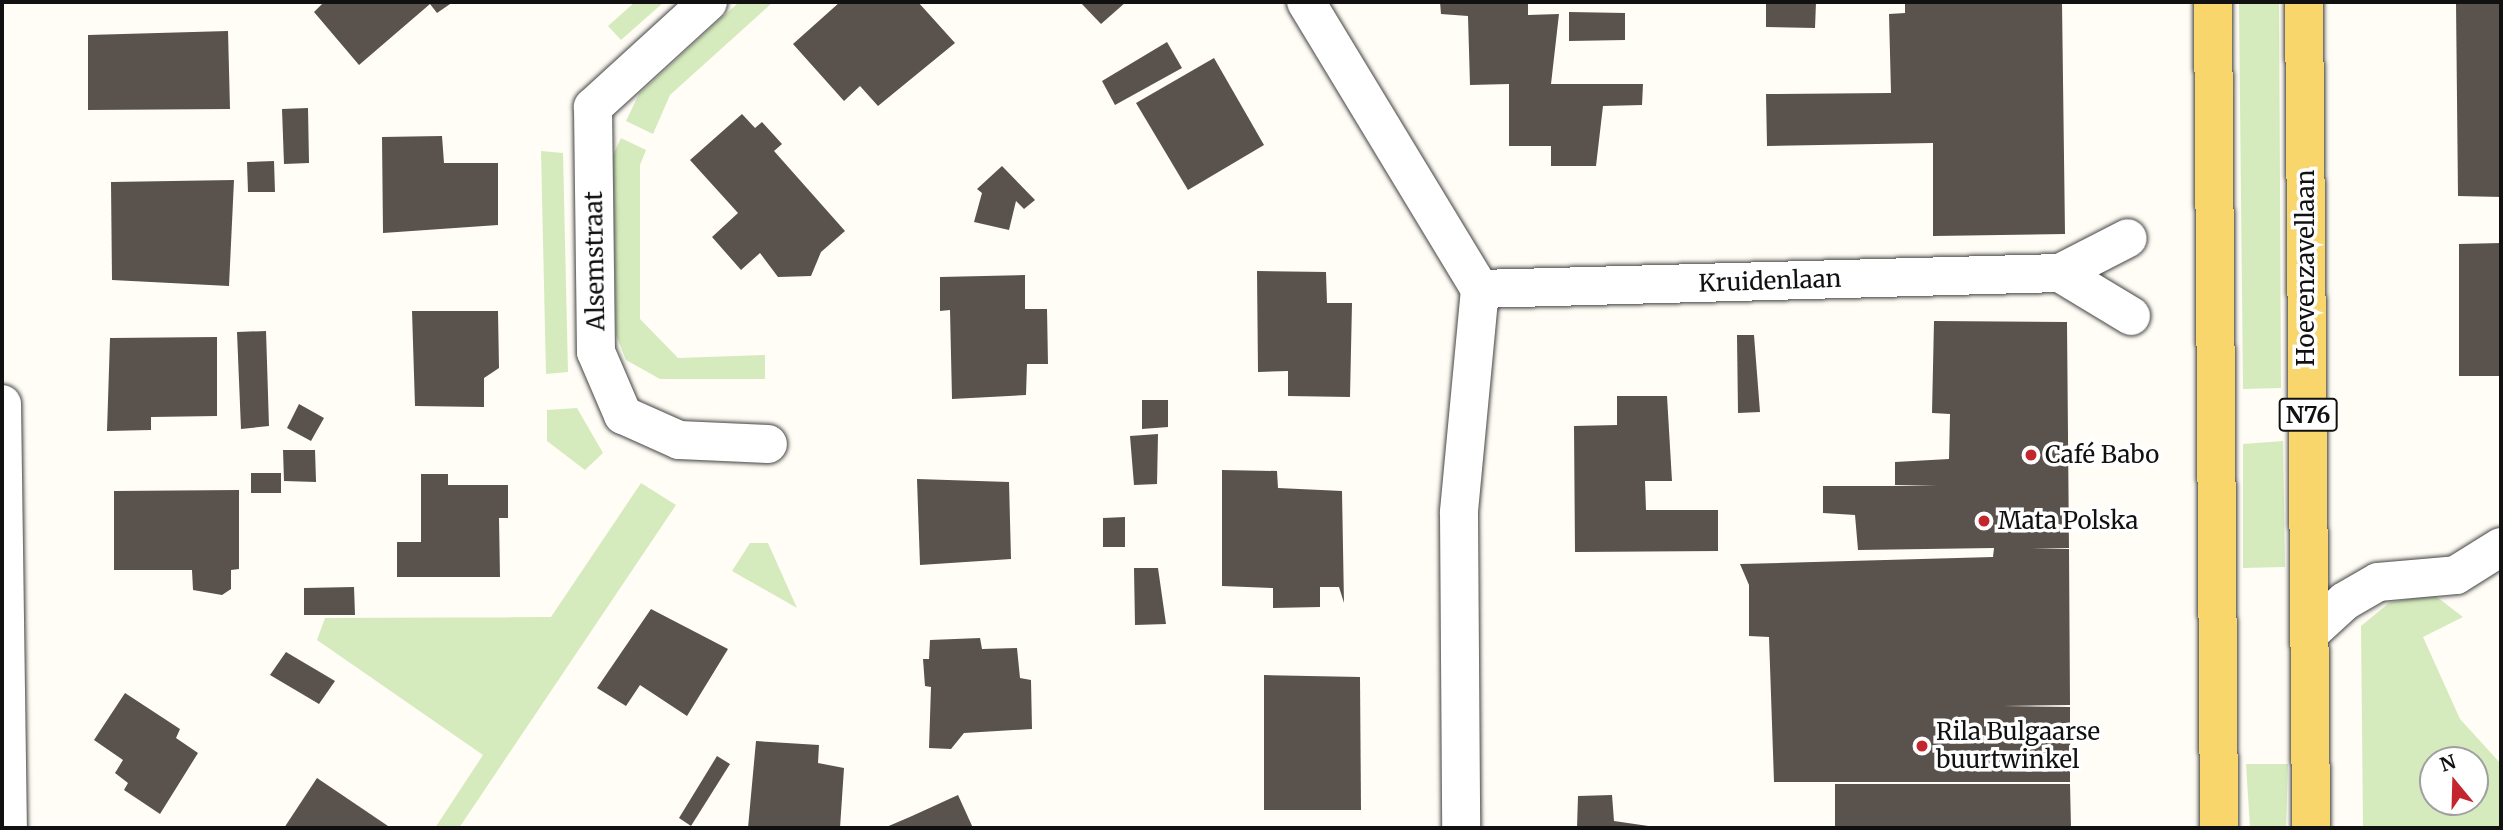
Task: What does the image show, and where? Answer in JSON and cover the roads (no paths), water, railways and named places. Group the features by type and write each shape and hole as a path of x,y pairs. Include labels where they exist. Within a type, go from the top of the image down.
{"main road":[{"path":"2213,2 2219,828"},
{"name":"Hoevenzavellaan","path":"2304,2 2311,828"}],"street":[{"name":"Alsemstraat","path":"708,2 593,107 596,352 623,415 679,440 768,444"},
{"path":"1306,2 1480,289 1459,513 1461,828"},
{"name":"Kruidenlaan","path":"1480,289 2060,273 2128,238"},
{"path":"2060,273 2131,316"},
{"path":"2,404 8,828"},
{"path":"2310,633 2345,601 2378,582 2456,575 2501,547"}],"place":[{"name":"Café Babo","path":"2031,455"},
{"name":"Mata Polska","path":"1984,521"},
{"name":"Rila Bulgaarse buurtwinkel","path":"1922,746"}]}
